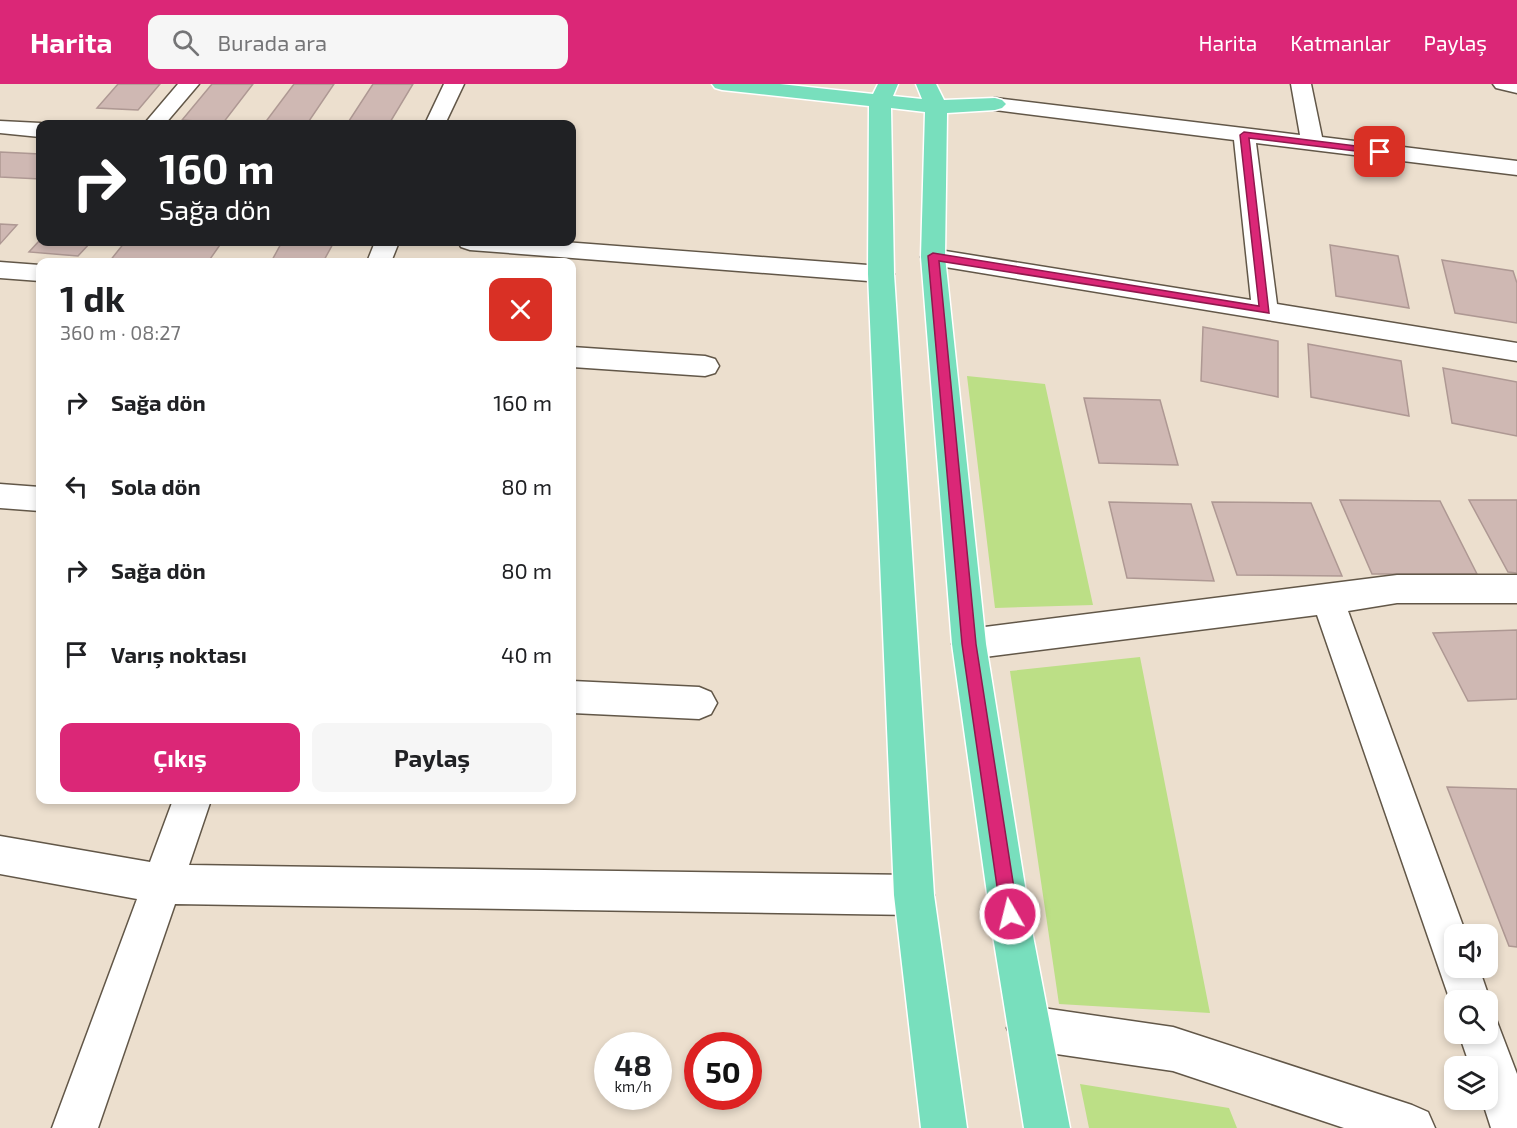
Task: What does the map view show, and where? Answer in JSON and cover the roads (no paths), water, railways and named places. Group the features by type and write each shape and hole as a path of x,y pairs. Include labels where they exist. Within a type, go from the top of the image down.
{"main road":[{"path":"722,84 884,93 925,90 995,104"},
{"path":"925,90 933,256 969,644 1029,1028 1047,1128"},
{"path":"884,93 881,274 914,895 944,1128"}],"street":[{"path":"158,120 189,84"},
{"path":"437,120 454,84"},
{"path":"1301,84 1312,143"},
{"path":"1503,84 1517,87"},
{"path":"995,104 1517,168"},
{"path":"0,127 36,130"},
{"path":"1244,135 1265,310"},
{"path":"497,246 558,255 881,274"},
{"path":"933,256 1517,352"},
{"path":"0,270 36,273"},
{"path":"576,357 705,366"},
{"path":"0,496 36,499"},
{"path":"969,644 1328,600 1398,589 1517,589"},
{"path":"1328,600 1444,929"},
{"path":"576,697 699,703"},
{"path":"75,1128 191,804"},
{"path":"0,855 161,884 914,895"},
{"path":"1029,1028 1173,1049 1412,1128"},
{"path":"1485,1044 1514,1128"}]}
